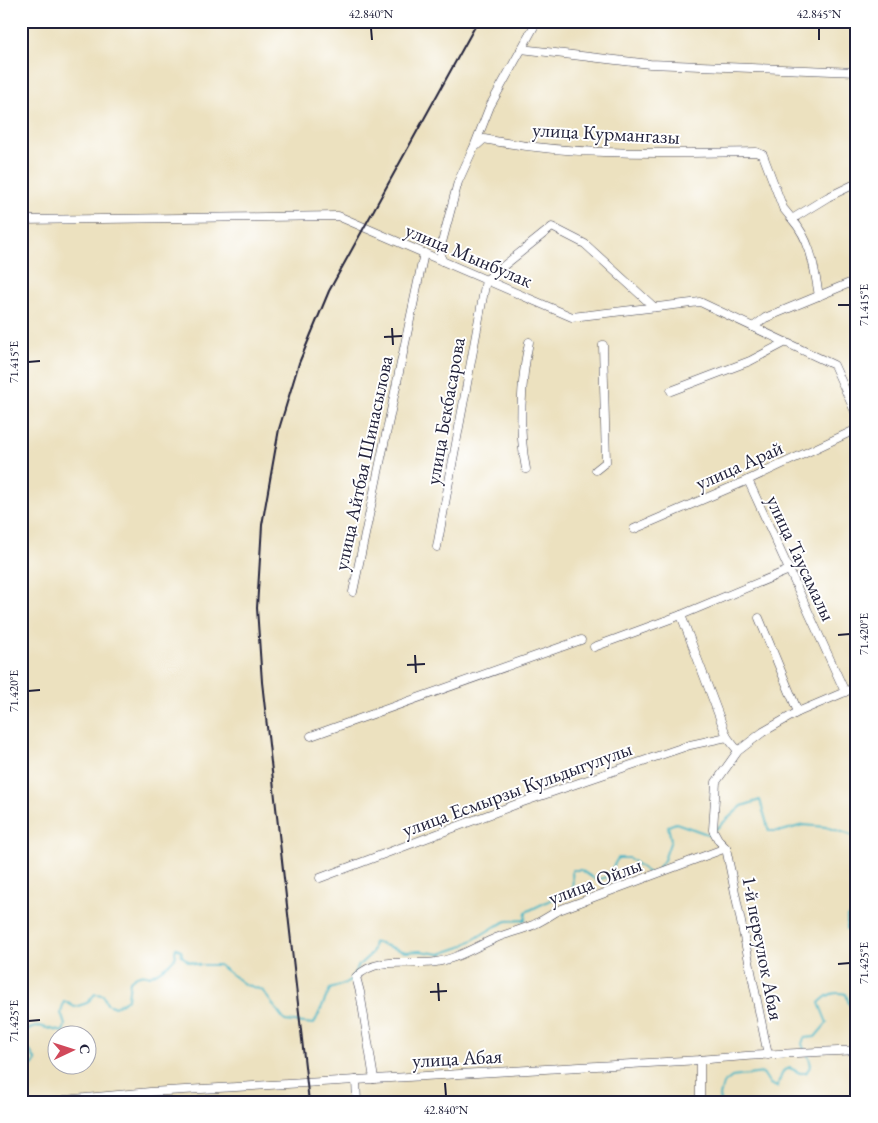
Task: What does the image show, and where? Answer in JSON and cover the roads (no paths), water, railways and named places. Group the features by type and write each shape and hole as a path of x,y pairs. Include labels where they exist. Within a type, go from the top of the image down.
{"street":[{"path":"442,261 440,250 458,182 490,106 537,21"},
{"path":"521,49 650,64 857,72"},
{"name":"улица Курмангазы","path":"473,149 484,138 514,145 625,153 756,152 763,154 783,208 792,219"},
{"path":"819,296 813,260 804,236 792,219 857,183"},
{"name":"улица Мынбулак","path":"21,220 338,216 572,317 700,302 834,365 857,416"},
{"path":"486,280 552,227 585,244 654,307"},
{"name":"улица Айтбая Шинасылова","path":"353,592 424,253"},
{"name":"улица Бекбасарова","path":"437,547 486,280"},
{"path":"753,327 765,318 857,280"},
{"path":"526,469 522,448 524,369 529,342"},
{"path":"672,391 750,361 786,342"},
{"path":"596,470 606,462 604,345"},
{"name":"улица Арай","path":"634,529 857,430"},
{"name":"улица Таусамалы","path":"748,480 845,692"},
{"path":"594,647 680,615 789,570"},
{"path":"680,615 727,737 738,751"},
{"path":"759,618 798,712"},
{"path":"311,736 581,640"},
{"path":"726,848 719,841 713,830 716,782 738,751 763,732 798,712 857,686"},
{"name":"улица Есмырзы Кульдыгулулы","path":"320,878 517,804 690,745 727,737"},
{"name":"1-й переулок Абая","path":"726,848 768,1055"},
{"name":"улица Ойлы","path":"374,1079 356,977 363,970 376,965 397,961 436,962 461,954 534,924 559,910 726,848"},
{"name":"улица Абая","path":"60,1102 64,1100 150,1092 857,1050"},
{"path":"700,1060 700,1102"},
{"path":"356,1080 358,1102"}],"waterway":[{"path":"716,829 742,806 760,800 769,831 782,831 803,825 826,827 857,837"},
{"path":"657,870 664,860 671,840 668,826 676,823 710,835 713,832"},
{"path":"21,1032 39,1026 63,1032 65,1025 61,1013 64,1001 75,1007 87,1003 95,994 103,995 107,1004 115,1007 128,999 130,981 140,975 150,976 164,968 176,956 176,948 181,950 182,956 188,961 199,965 219,965 244,984 262,990 285,1021 314,1024 330,989 349,982 359,965 372,953 374,942 406,952 420,951 440,954 461,947 507,921 525,920 526,912 573,889 572,870 581,870 596,880 607,877 618,858 629,858 651,873"},
{"path":"857,896 854,910 847,917 847,929 857,930"},
{"path":"804,1049 802,1044 804,1038 815,1037 827,1023 819,1003 825,997 835,993 846,994 849,1004 855,1010 857,1009"},
{"path":"21,1044 30,1051 36,1061 30,1067 21,1071"},
{"path":"721,1102 720,1096 723,1084 732,1077 763,1073 770,1084 777,1087 783,1071 790,1068 800,1073 806,1073 811,1065 808,1055"}],"railway":[{"path":"309,1102 262,682 257,608 262,525 279,429 299,363 329,291 478,21"}]}
